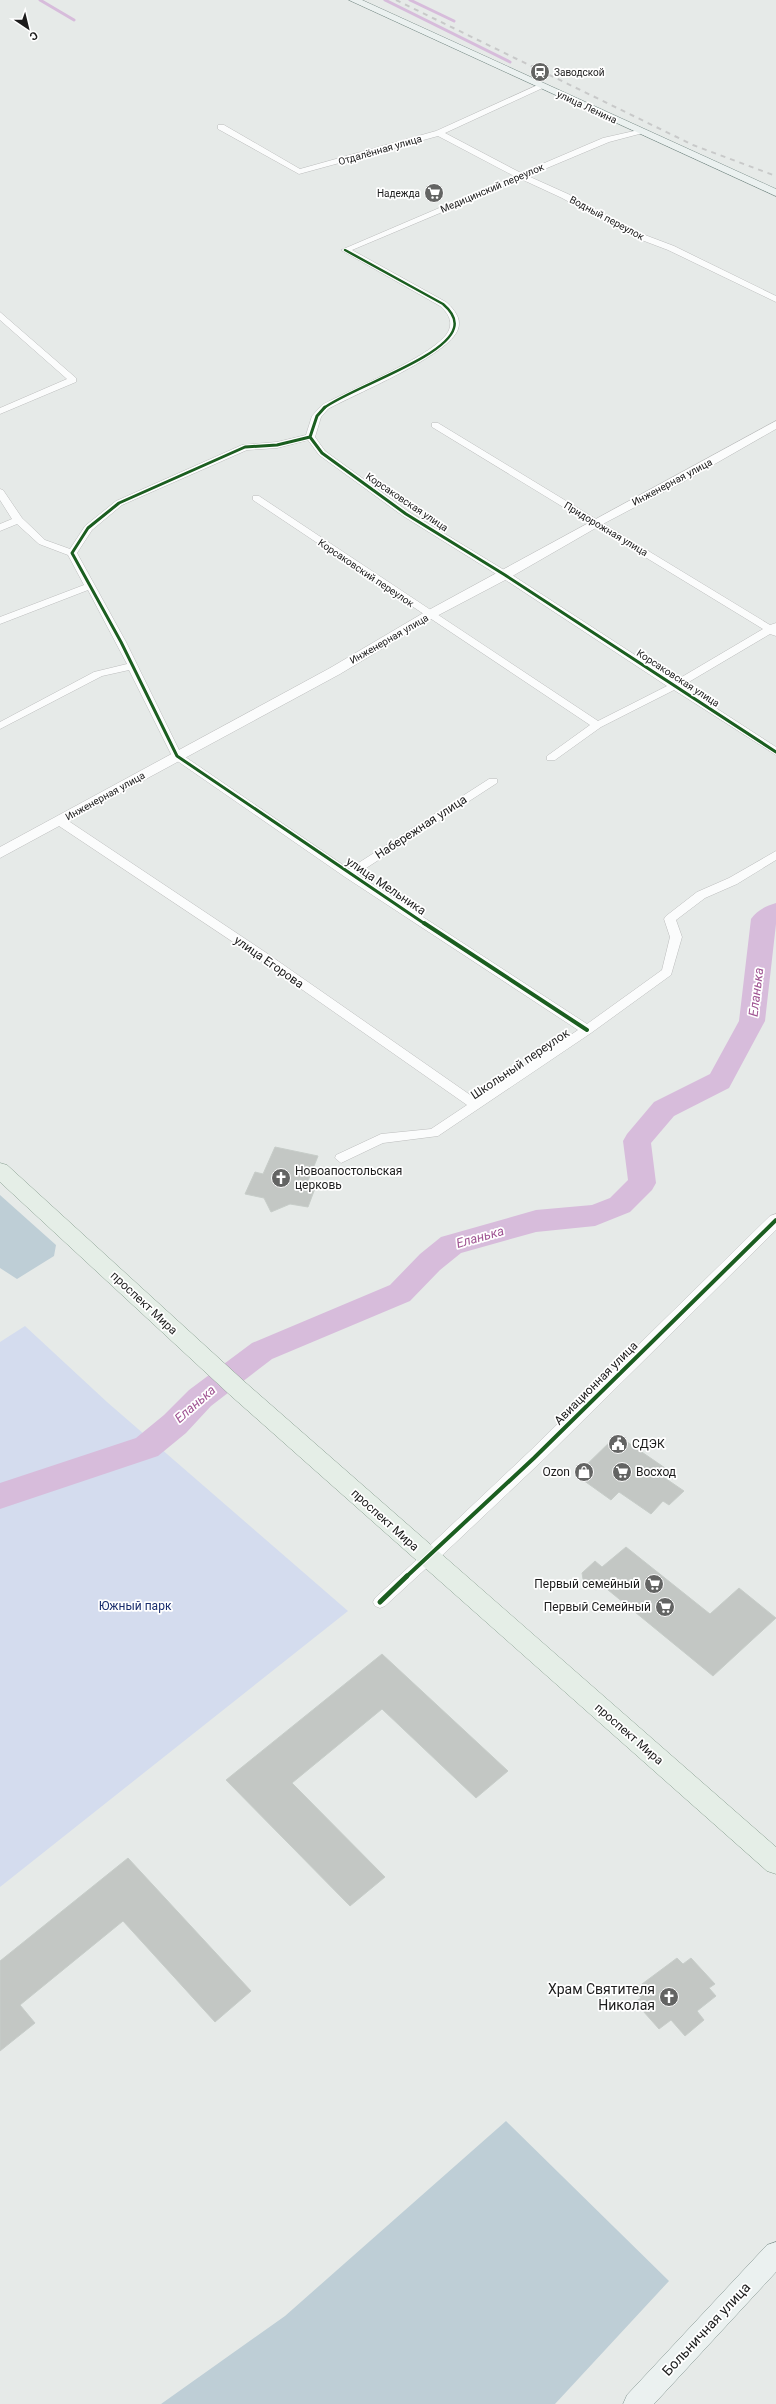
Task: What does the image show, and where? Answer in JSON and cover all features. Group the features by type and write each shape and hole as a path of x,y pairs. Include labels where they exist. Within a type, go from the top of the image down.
{"main road":[{"name":"улица Ленина","path":"354,0 776,192"},
{"name":"проспект Мира","path":"0,1170 238,1390 776,1863"},
{"name":"Больничная улица","path":"636,2404 776,2254"}],"street":[{"name":"Отдалённая улица","path":"221,127 299,172 439,133 543,86"},
{"name":"Медицинский переулок","path":"310,437 317,416 325,407 437,348 445,342 454,329 454,317 450,310 443,304 346,250 606,140 640,131"},
{"name":"Водный переулок","path":"439,133 521,176 565,196 634,234 670,248 776,299"},
{"path":"0,315 73,380 0,411"},
{"name":"Инженерная улица","path":"0,853 335,671 429,616 505,575 597,522 688,475 776,424"},
{"name":"Придорожная улица","path":"435,425 517,477 597,522 774,629"},
{"path":"72,554 88,528 119,503 245,447 277,445 310,437"},
{"name":"Корсаковская улица","path":"310,437 322,453 406,514 505,575 776,752"},
{"path":"0,494 18,520 42,542 72,554 132,666 177,756"},
{"name":"Корсаковский переулок","path":"256,498 429,616 596,725"},
{"path":"0,528 18,520"},
{"path":"0,621 90,586"},
{"path":"551,758 596,725 675,686 774,629"},
{"path":"0,726 98,674 132,666"},
{"name":"улица Мельника","path":"177,756 349,874 587,1030"},
{"name":"Набережная улица","path":"349,874 493,781"},
{"name":"улица Егорова","path":"60,821 261,956 477,1106"},
{"name":"Школьный переулок","path":"341,1158 381,1139 434,1133 477,1106 587,1030 667,972 676,937 670,919 701,894 733,881 776,855"},
{"name":"Авиационная улица","path":"428,1558 537,1455 776,1220"},
{"path":"380,1602 428,1558"}],"shaded area":[{"path":"0,1195 56,1245 54,1256 17,1279 0,1268"},
{"path":"506,2121 669,2281 555,2404 161,2404 285,2316"}],"green space":[{"name":"Южный парк","path":"25,1326 107,1402 348,1611 0,1887 0,1342"}],"building":[{"name":"Новоапостольская церковь","path":"275,1147 318,1156 308,1181 317,1183 308,1207 290,1204 271,1212 264,1198 245,1194 255,1172 263,1174"},
{"name":"Восход","path":"617,1435 668,1470 662,1476 684,1491 669,1505 663,1501 651,1514 619,1492 611,1500 576,1475"},
{"name":"Первый Семейный","path":"626,1547 710,1614 739,1588 776,1618 713,1676 602,1585 596,1590 583,1579 582,1573 595,1561 602,1567"},
{"path":"382,1654 508,1771 476,1798 382,1709 292,1783 385,1877 350,1906 226,1780"},
{"path":"128,1858 251,1991 215,2022 123,1921 20,2005 35,2023 0,2051 0,1961"},
{"name":"Храм Святителя Николая","path":"677,1958 683,1964 691,1958 715,1984 709,1988 716,1996 697,2011 704,2020 685,2036 671,2020 659,2029 635,2002 641,1998 634,1990"}],"waterway":[{"path":"40,0 74,20"},
{"path":"385,0 510,62"},
{"path":"410,0 454,21"},
{"name":"Еланька","path":"0,1496 147,1447 175,1424 200,1398 262,1351 400,1293 430,1262 451,1245 536,1221 595,1215 620,1205 642,1183 637,1141 664,1109 720,1081 752,1021 764,919 776,911"}],"railway":[{"path":"396,0 693,145 776,176"}],"cycle path":[{"path":"345,250 443,304 452,313 455,325 452,333 444,342 430,352 325,407 317,416 310,437 322,453 406,514 505,575 776,752"},
{"path":"310,437 277,445 245,447 119,503 88,528 72,553 121,642 177,756 349,874 587,1030"},
{"path":"380,1602 534,1458 776,1220"}],"place":[{"name":"Заводской","path":"540,72"},
{"name":"Надежда","path":"434,193"},
{"name":"Новоапостольская церковь","path":"281,1178"},
{"name":"СДЭК","path":"618,1444"},
{"name":"Ozon","path":"584,1472"},
{"name":"Восход","path":"622,1472"},
{"name":"Первый семейный","path":"654,1584"},
{"name":"Первый Семейный","path":"665,1607"},
{"name":"Храм Святителя Николая","path":"669,1997"}]}
